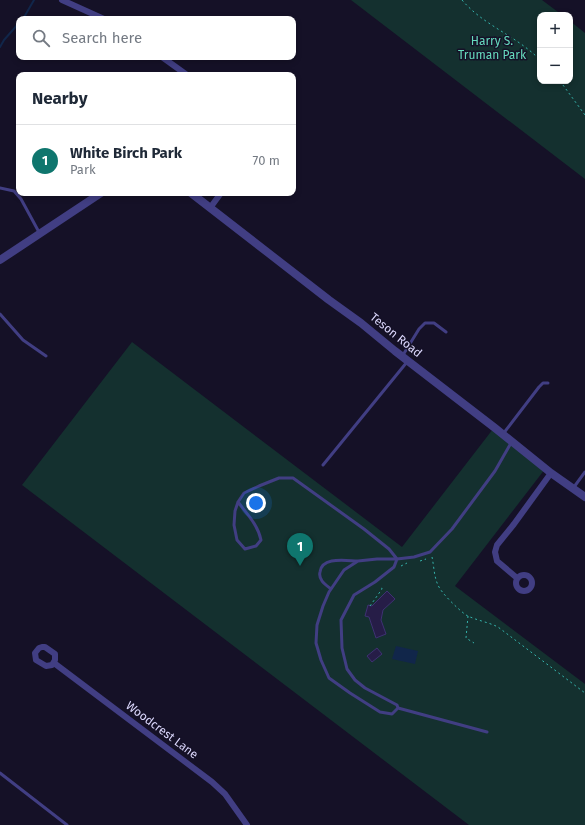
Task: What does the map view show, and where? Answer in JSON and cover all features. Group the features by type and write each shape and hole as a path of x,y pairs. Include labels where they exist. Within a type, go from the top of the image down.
{"street":[{"path":"62,0 97,16"},
{"path":"166,60 183,72"},
{"path":"0,260 97,196"},
{"name":"Teson Road","path":"195,196 361,323 551,473 585,497"},
{"path":"210,208 219,196"},
{"path":"517,578 497,561 495,552 497,545 551,473"},
{"name":"Woodcrest Lane","path":"54,663 212,782 225,794 247,825"}],"lane":[{"path":"0,188 14,191 16,193"},
{"path":"18,196 40,234"},
{"path":"0,314 23,340 46,356"},
{"path":"323,465 405,359 419,328 425,323 434,323 446,332"},
{"path":"503,434 539,387 543,383 548,383"},
{"path":"331,589 319,576 322,565 326,562 414,557 430,552 438,546 495,471 512,441"},
{"path":"573,489 585,472"},
{"path":"238,502 252,519 259,532 261,540 256,546 245,549 237,540 234,525 235,511 238,502 244,493 279,478 293,478 364,529 389,549 397,559"},
{"path":"397,559 394,567 354,595 341,620 342,648 347,669 355,680 365,688 397,705 398,708 487,732"},
{"path":"358,561 344,570 322,606 317,625 316,643 321,660 329,678 380,712 392,714 398,708"},
{"path":"0,773 67,825"}],"path":[{"path":"462,0 483,20 537,58"},
{"path":"562,84 585,115"},
{"path":"416,562 432,557 438,585 441,591 468,616 498,626 585,693"},
{"path":"396,570 407,563 412,563"},
{"path":"370,606 382,589 380,583"},
{"path":"468,616 466,638 474,643"}],"green space":[{"name":"Harry S. Truman Park","path":"351,0 542,0 558,12 537,12 537,84 573,84 573,23 585,33 585,179"},
{"path":"132,342 402,547 493,429 545,469 455,586 585,684 585,825 469,825 22,485"}],"water":[{"path":"396,646 418,651 415,664 392,659"}],"building":[{"path":"387,591 395,599 383,610 381,620 386,634 376,638 369,617 365,616 368,605 372,606"},
{"path":"377,648 382,654 372,662 367,656"}],"waterway":[{"path":"25,16 34,0"},
{"path":"0,47 16,26"}],"place":[{"name":"White Birch Park","path":"300,566"}]}
